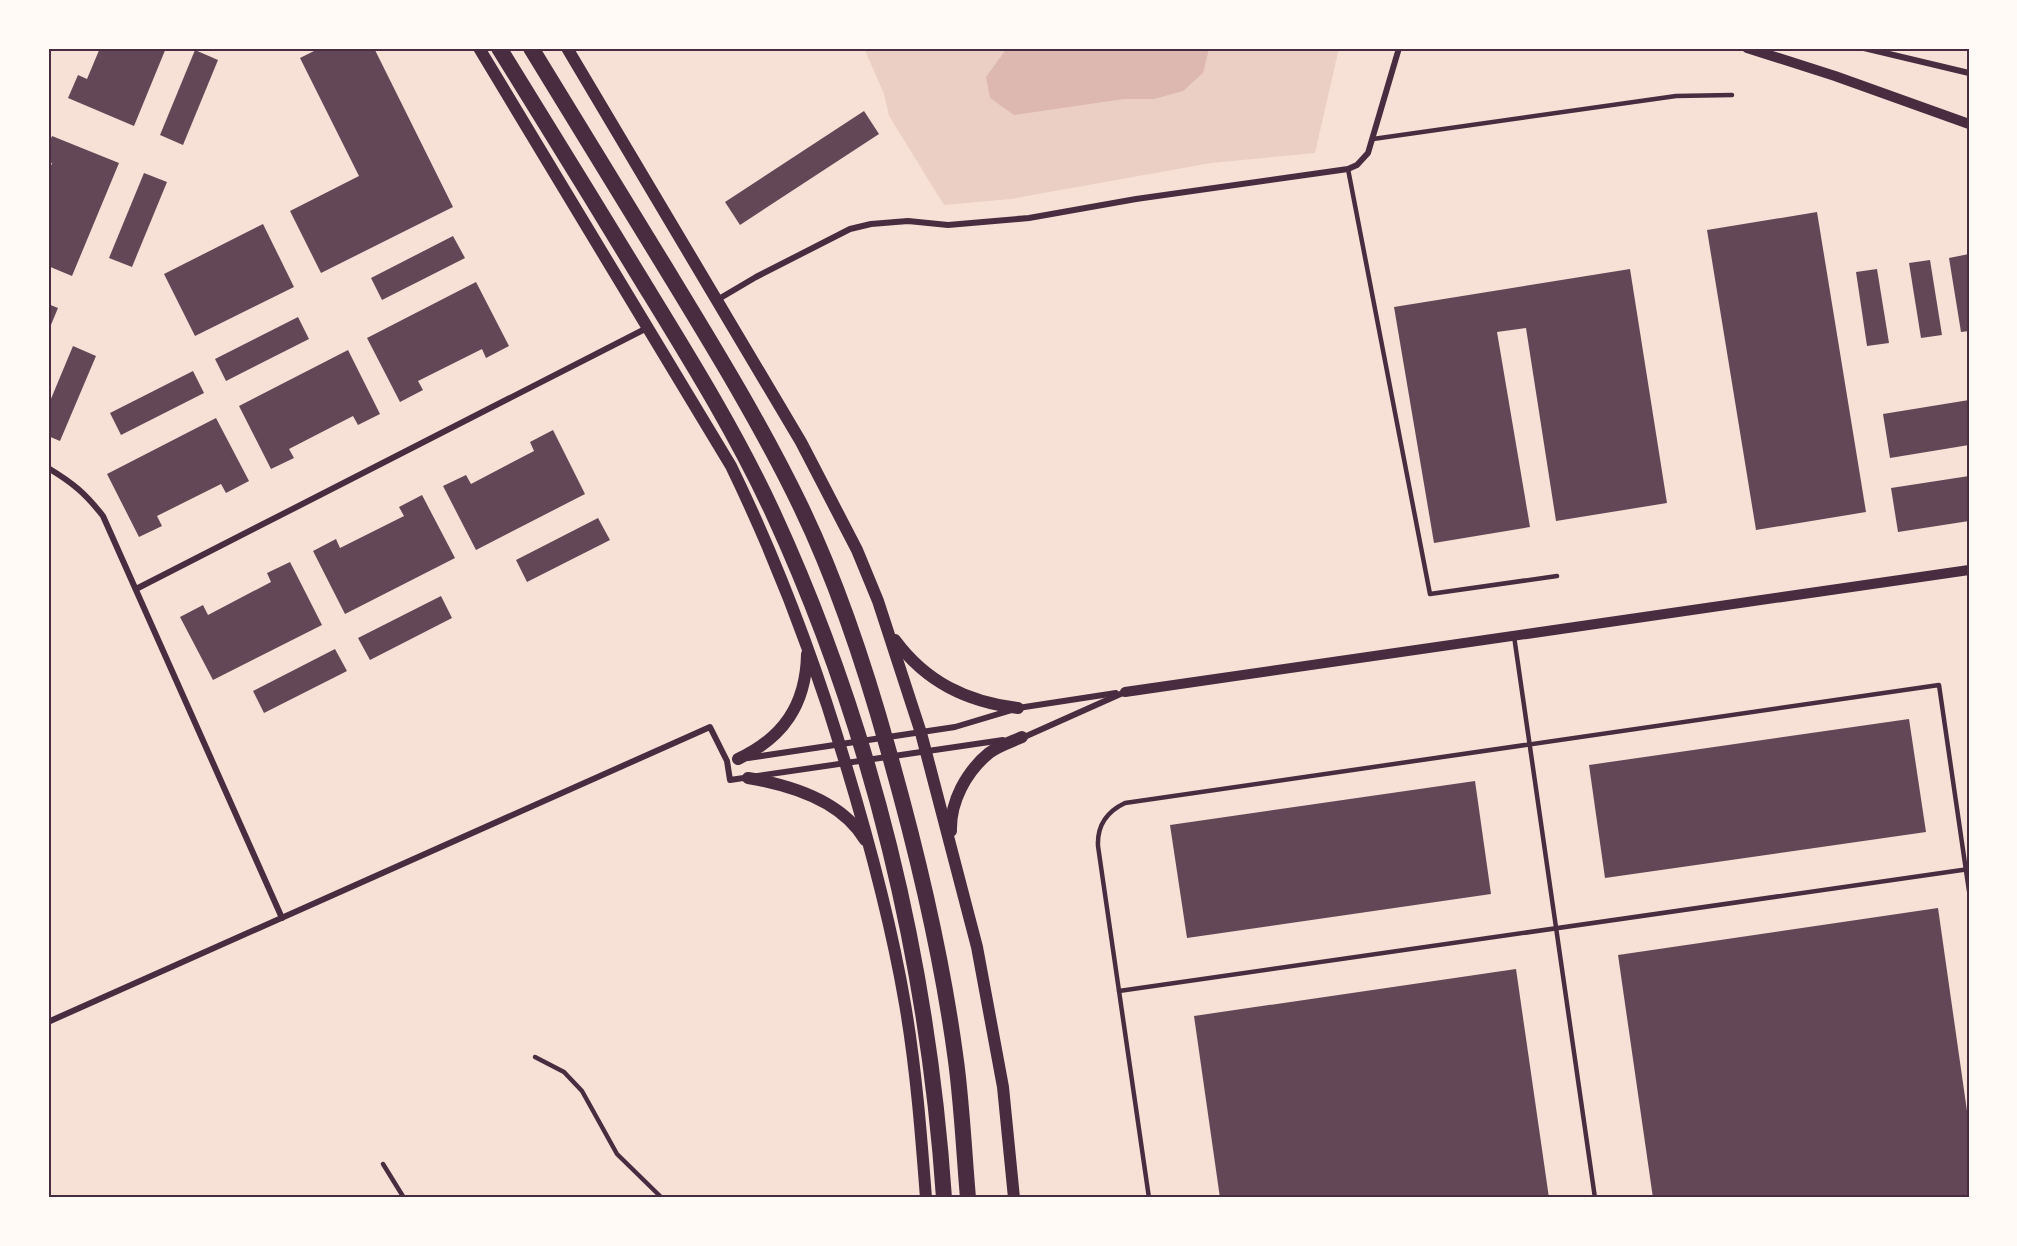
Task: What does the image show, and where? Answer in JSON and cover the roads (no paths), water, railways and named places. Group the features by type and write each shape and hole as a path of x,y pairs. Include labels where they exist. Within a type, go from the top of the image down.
{"highway":[{"path":"500,48 686,352 738,442 773,512 827,643 851,710 869,773 911,942 932,1066 944,1198"},
{"path":"531,48 722,360 764,434 802,508 832,580 876,705 910,831 932,926 956,1060 968,1198"}],"main road":[{"path":"479,48 731,465 783,580 840,744 872,851 905,1003 916,1079 926,1198"},
{"path":"567,48 831,496 857,550 889,632 921,733 977,947 1003,1087 1014,1198"},
{"path":"889,632 916,665 946,687 981,702 1018,708"},
{"path":"733,760 757,750 770,741 792,714 805,683 808,647"},
{"path":"951,844 953,810 958,794 967,778 990,753 1022,738"},
{"path":"748,778 790,787 823,802 850,822 872,851"}],"street":[{"path":"717,300 850,229 871,224 908,221 948,225 1029,218 1348,169 1363,160 1373,139 1399,48"},
{"path":"1747,48 1835,75 1969,124"},
{"path":"1864,48 1969,73"},
{"path":"136,589 648,328"},
{"path":"48,468 87,495 103,516 282,918"},
{"path":"733,760 955,728 1018,708 1969,570"},
{"path":"48,1022 710,727 733,760 730,780 1022,738 1125,692"}],"lane":[{"path":"1373,139 1676,96 1732,95"},
{"path":"1348,169 1430,594 1557,576"},
{"path":"1514,636 1595,1198"},
{"path":"1149,1198 1098,837 1104,820 1116,807 1125,803 1939,686 1969,891"},
{"path":"1119,991 1967,869"},
{"path":"535,1057 564,1072 582,1091 617,1154 663,1198"},
{"path":"383,1164 404,1198"}]}
